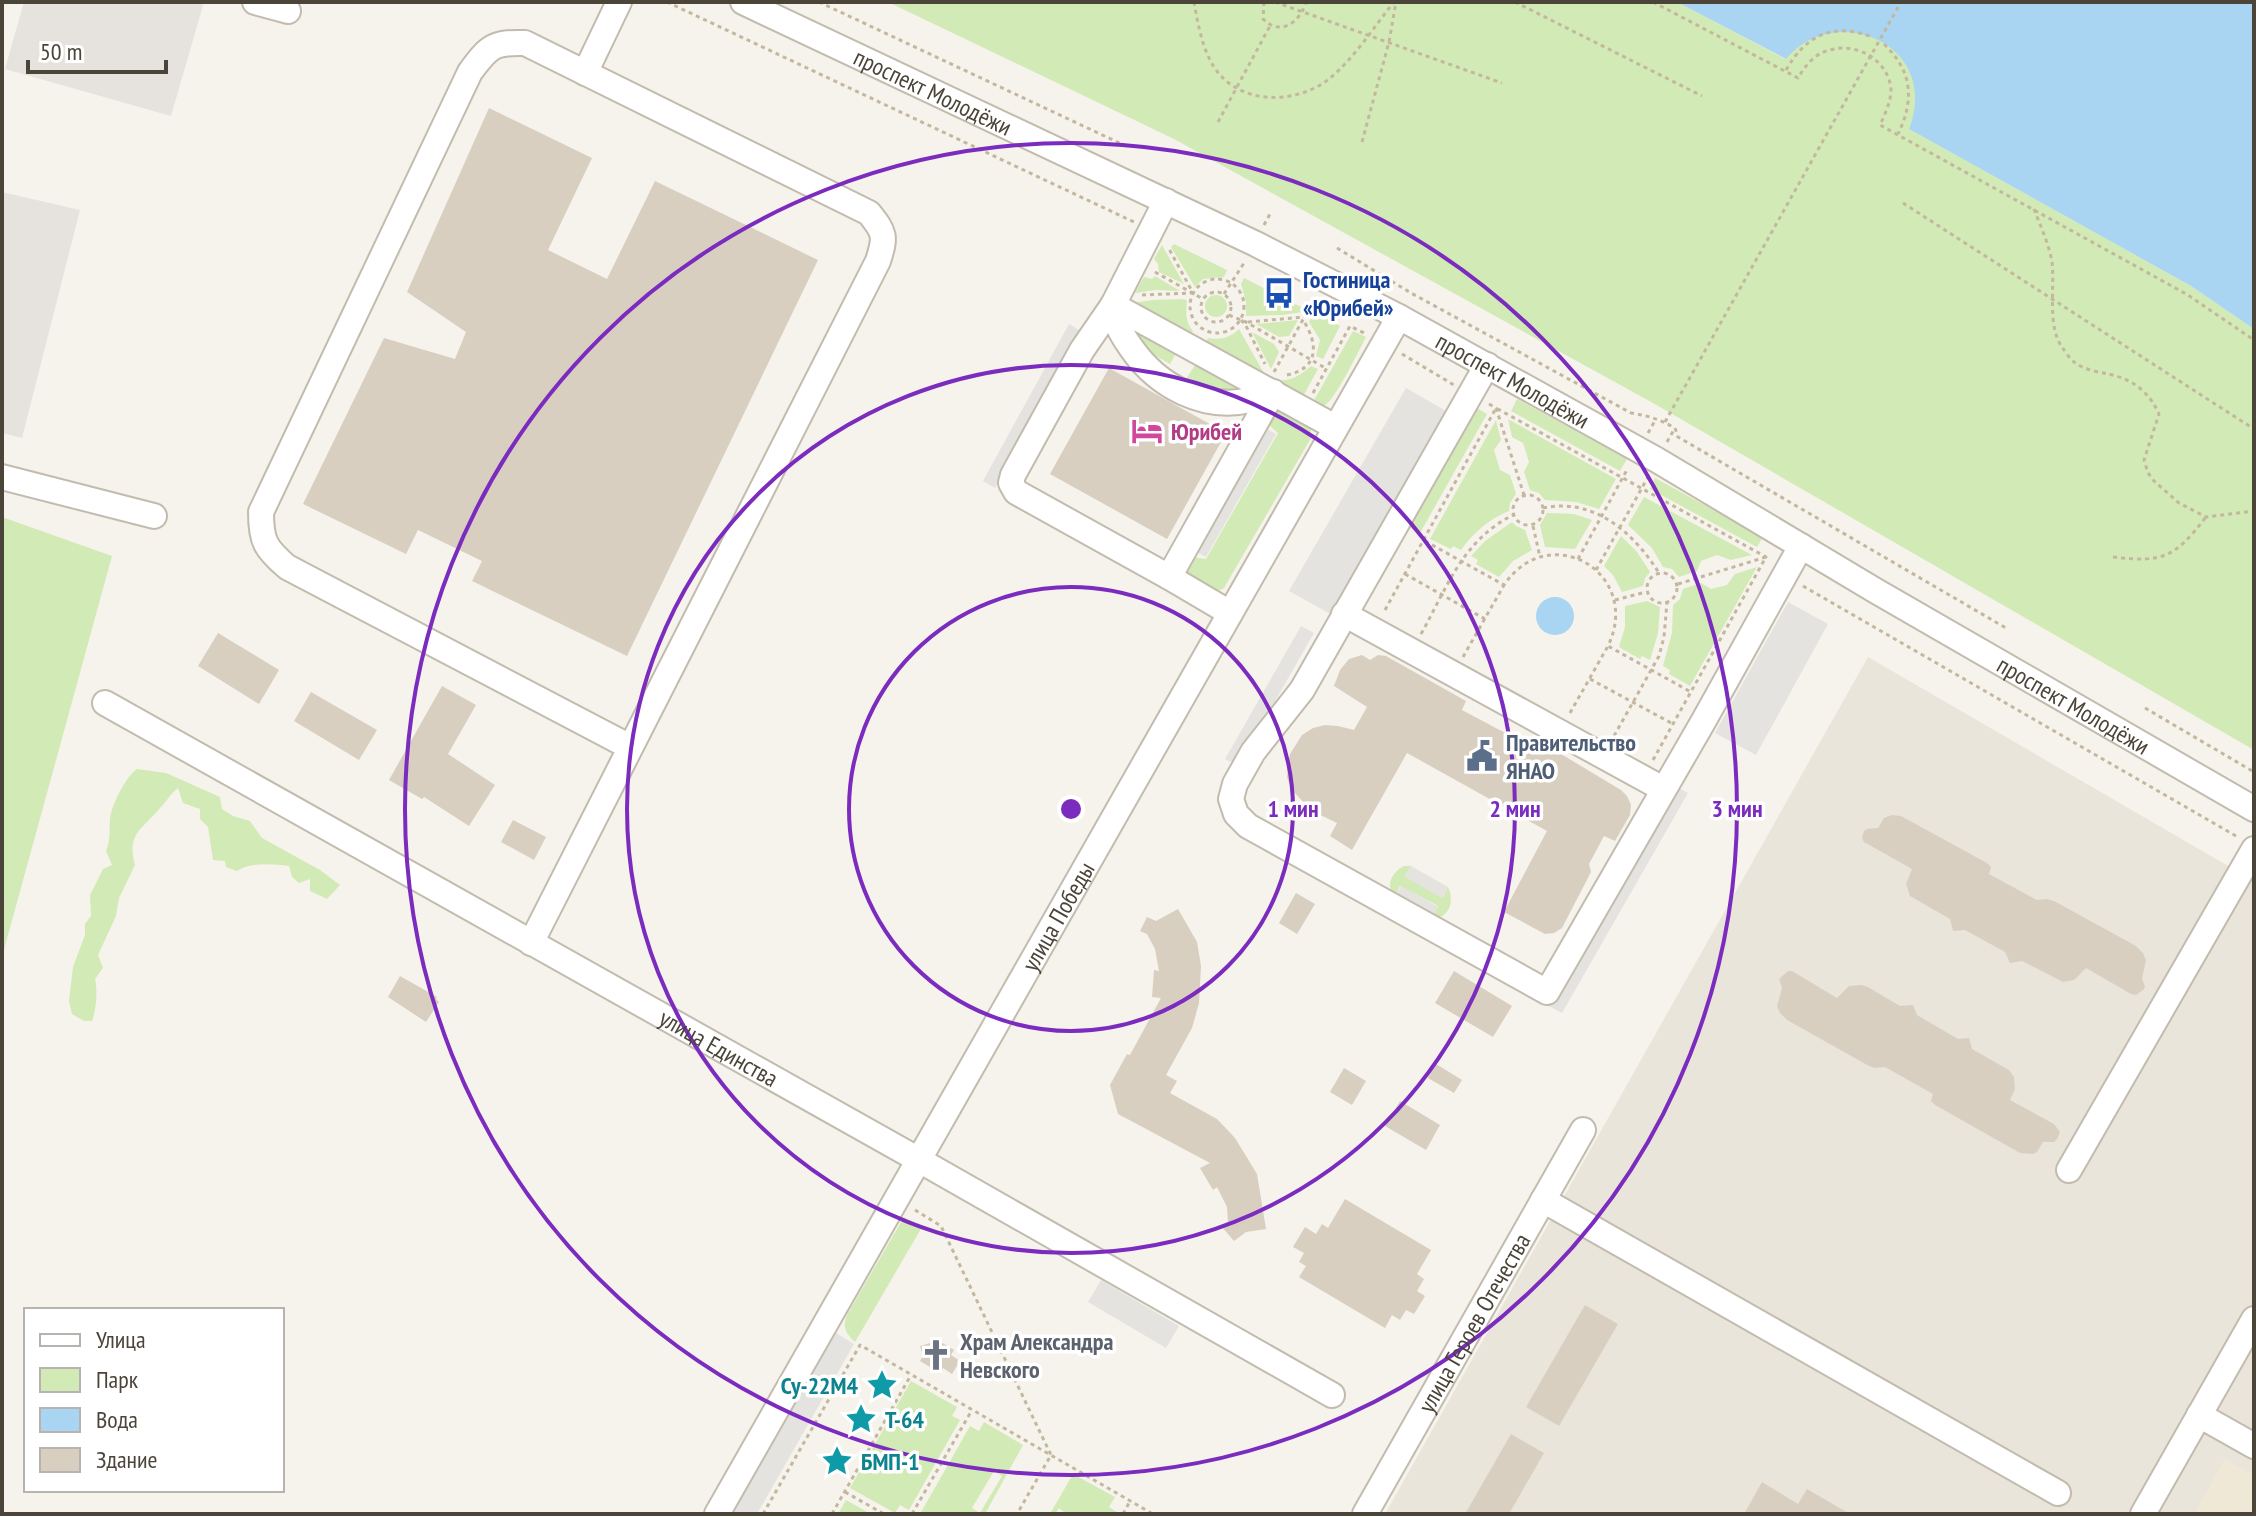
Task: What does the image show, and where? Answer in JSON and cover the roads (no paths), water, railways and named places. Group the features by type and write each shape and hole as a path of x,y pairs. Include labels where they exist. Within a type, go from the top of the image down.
{"street":[{"path":"255,2 288,11"},
{"path":"585,73 619,2"},
{"name":"проспект Молодёжи","path":"743,2 1166,201 1399,317 1657,460 2254,809"},
{"path":"531,943 878,261 885,241 869,213 525,43 502,42 483,54 470,72 261,512 261,532 270,552 287,567 630,747"},
{"path":"1166,201 1113,305 1082,350 1011,483 1016,492 1230,613"},
{"path":"1113,305 1273,383 1335,427"},
{"path":"1113,305 1119,330 1140,360 1166,383 1188,395 1203,400 1251,400 1273,383"},
{"name":"улица Победы","path":"717,1514 1399,317"},
{"path":"1487,365 1302,690 1253,752 1235,784 1231,799 1236,814 1248,826 1547,992 1801,546"},
{"path":"1169,577 1273,383"},
{"path":"2,477 154,516"},
{"path":"1344,614 1663,789"},
{"name":"улица Единства","path":"105,703 1332,1395"},
{"path":"2069,1170 2247,844"},
{"name":"улица Героев Отечества","path":"1365,1514 1583,1130"},
{"path":"1543,1200 2058,1493"},
{"path":"2143,1514 2254,1319"},
{"path":"2199,1415 2254,1446"}],"water":[{"path":"1677,2 2254,2 2254,329 2191,286 1909,129 1915,99 1911,74 1898,54 1878,40 1855,33 1831,33 1807,42 1786,59"},
{"path":"1555,597 1568,603 1574,616 1568,629 1555,635 1542,629 1536,616 1542,603"}],"place":[{"name":"Гостиница «Юрибей»","path":"1279,293"},
{"name":"Юрибей","path":"1147,431"},
{"name":"Правительство ЯНАО","path":"1482,756"},
{"name":"Храм Александра Невского","path":"936,1355"},
{"name":"Су-22М4","path":"882,1385"},
{"name":"Т-64","path":"861,1419"},
{"name":"БМП-1","path":"837,1461"}]}
